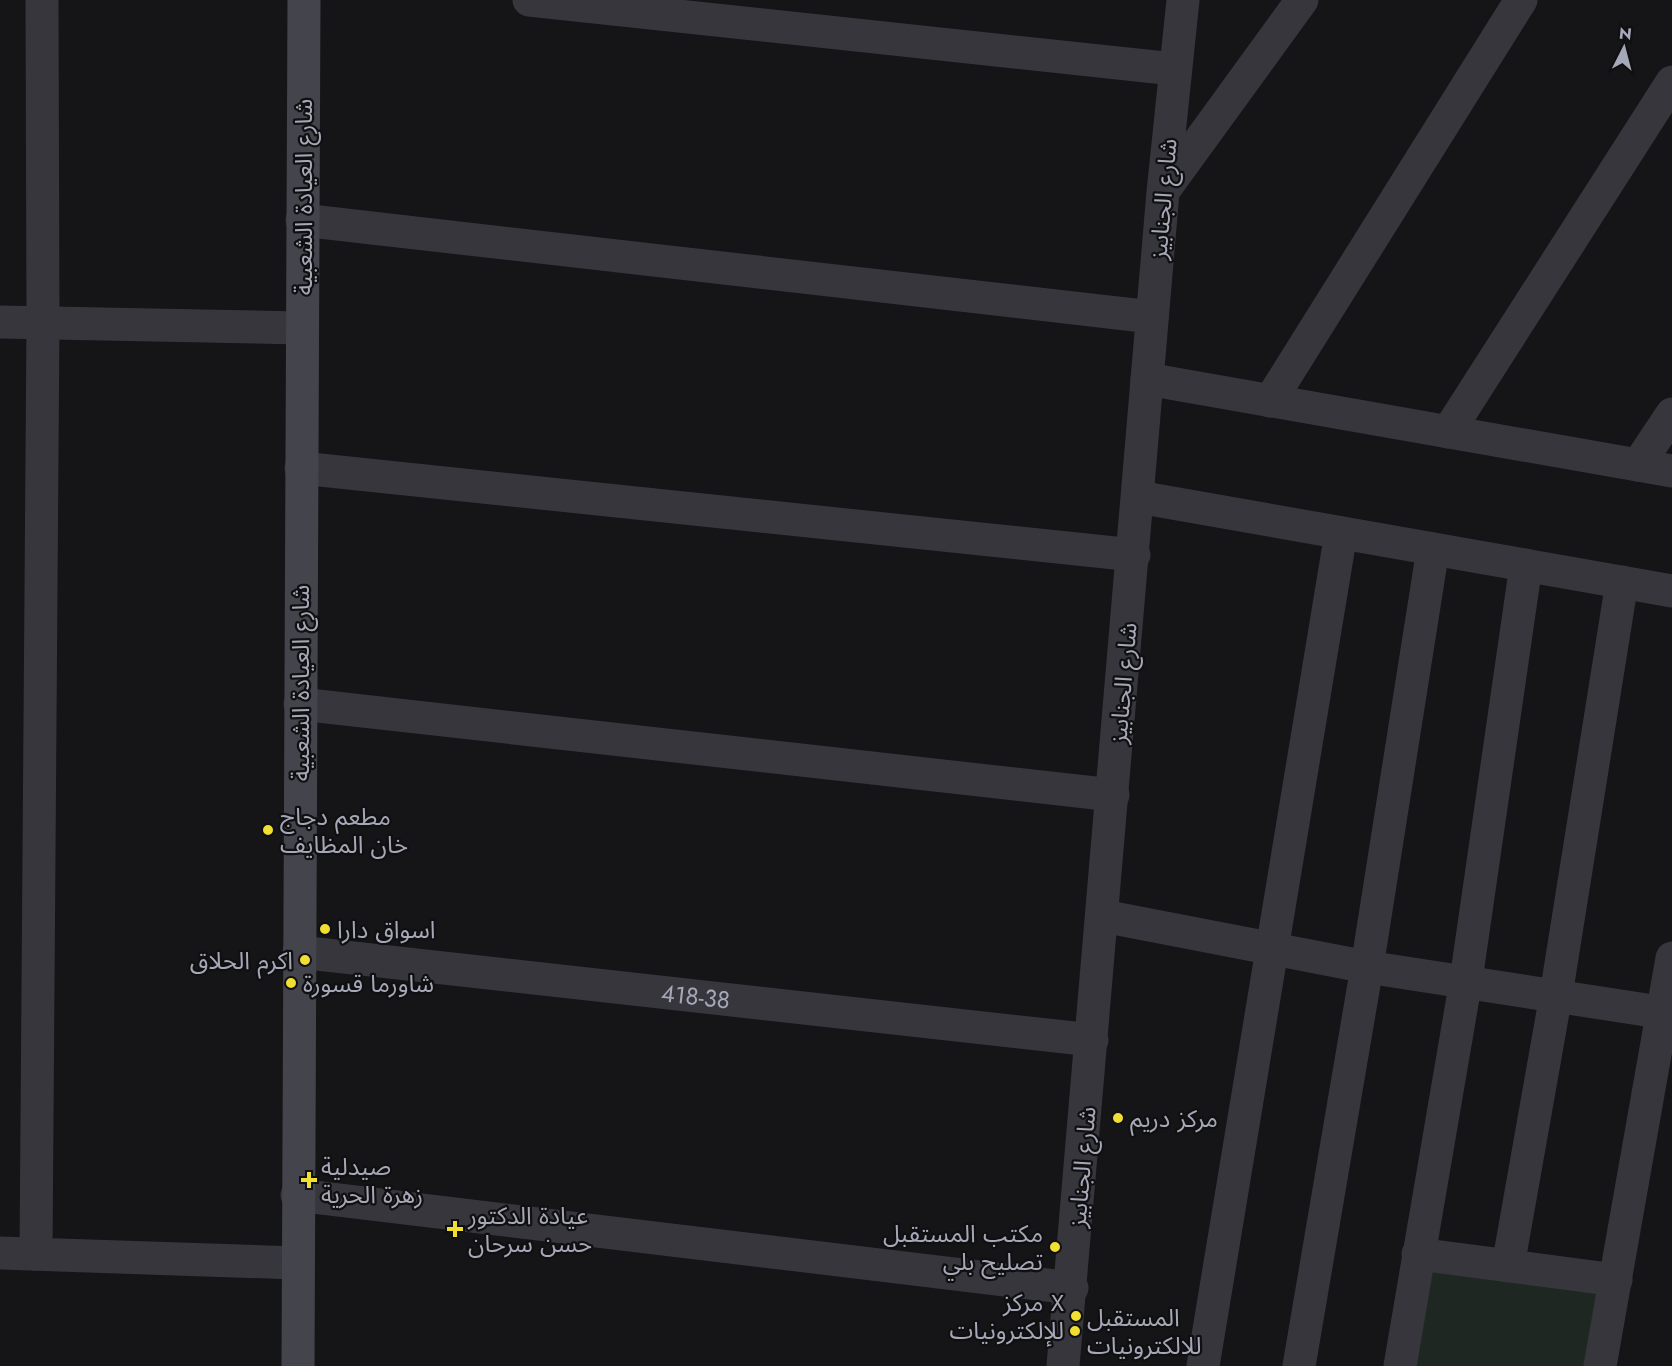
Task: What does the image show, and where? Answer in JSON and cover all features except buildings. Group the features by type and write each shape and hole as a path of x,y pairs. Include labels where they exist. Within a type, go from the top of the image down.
{"street":[{"path":"36,1254 43,322 42,0"},
{"name":"شارع العيادة الشعبية","path":"298,1366 304,0"},
{"path":"529,0 1174,69"},
{"name":"شارع الجنابيز","path":"1063,1366 1072,1288 1152,316 1174,69 1183,0"},
{"path":"1163,192 1302,0"},
{"path":"1270,401 1521,0"},
{"path":"1448,432 1672,82"},
{"path":"302,220 1152,316"},
{"path":"0,322 302,328"},
{"path":"1147,379 1672,471"},
{"path":"1638,465 1672,414"},
{"path":"302,468 1134,555"},
{"path":"1138,497 1672,591"},
{"path":"1203,1366 1341,532"},
{"path":"1299,1366 1367,967 1433,549"},
{"path":"1400,1366 1466,980 1526,565"},
{"path":"1508,1266 1556,995 1622,582"},
{"path":"300,704 1113,795"},
{"path":"1103,916 1367,967 1466,980 1668,1013"},
{"name":"418-38","path":"299,952 1092,1040"},
{"path":"1600,1366 1668,1013 1672,958"},
{"path":"297,1195 1072,1288"},
{"path":"0,1253 297,1263"},
{"path":"1418,1254 1616,1280"}],"shaded area":[{"path":"1424,1263 1607,1286 1594,1366 1407,1366"}],"place":[{"name":"مطعم دجاج خان المظايف","path":"268,830"},
{"name":"اسواق دارا","path":"325,929"},
{"name":"اكرم الحلاق","path":"305,960"},
{"name":"شاورما قسورة","path":"291,983"},
{"name":"مركز دريم","path":"1118,1118"},
{"name":"صيدلية زهرة الحرية","path":"309,1180"},
{"name":"عيادة الدكتور حسن سرحان","path":"455,1229"},
{"name":"مكتب المستقبل تصليح بلي","path":"1055,1247"},
{"name":"مركز X للإلكترونيات","path":"1076,1316"},
{"name":"المستقبل للالكترونيات","path":"1075,1331"}]}
